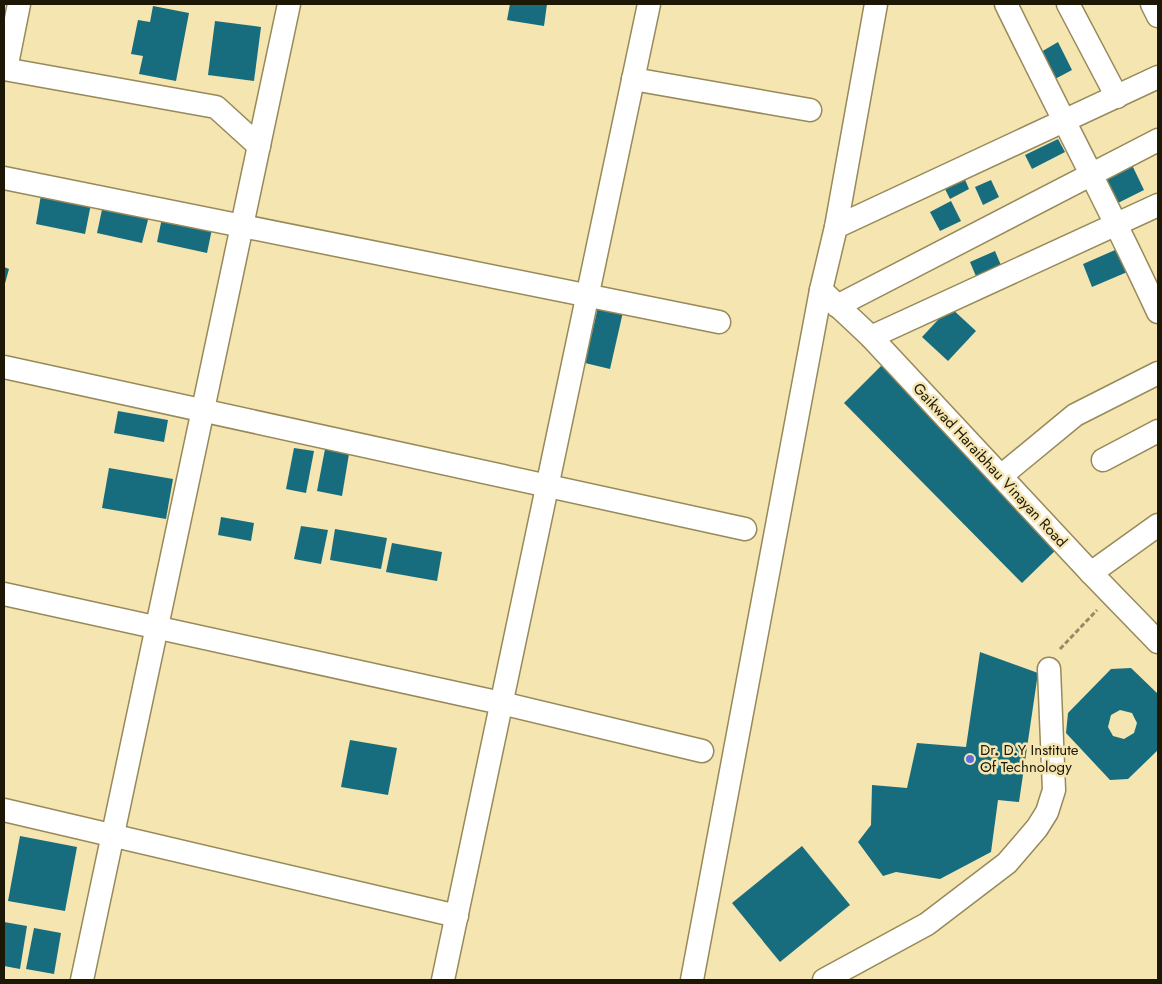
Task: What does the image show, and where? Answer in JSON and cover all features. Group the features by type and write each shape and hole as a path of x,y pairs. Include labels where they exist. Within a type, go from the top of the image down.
{"street":[{"path":"18,4 5,69 216,107 259,146"},
{"path":"82,980 289,4"},
{"path":"443,980 649,4"},
{"path":"692,980 821,290 836,227 876,4"},
{"path":"1006,4 1063,122 1117,224 1158,312"},
{"path":"1068,4 1117,97"},
{"path":"1152,4 1158,16"},
{"path":"836,227 1158,77"},
{"path":"633,79 810,110"},
{"path":"837,306 1158,140"},
{"path":"4,178 720,322"},
{"path":"871,337 1158,205"},
{"name":"Gaikwad Haraibhau Vinayan Road","path":"821,290 871,337 1091,573 1158,642"},
{"path":"4,367 744,529"},
{"path":"1001,476 1075,415 1158,373"},
{"path":"1103,460 1158,431"},
{"path":"1091,573 1158,525"},
{"path":"4,594 501,703 702,751"},
{"path":"824,980 927,924 1007,863 1037,828 1047,812 1054,790 1049,669"},
{"path":"4,810 457,916"}],"path":[{"path":"1049,669 1058,651 1112,594"}],"building":[{"path":"510,4 547,4 544,26 507,20"},
{"path":"153,6 189,13 176,81 139,74 143,56 131,54 138,20 150,22"},
{"path":"215,21 261,27 254,81 208,75"},
{"path":"1058,42 1072,70 1055,79 1041,52"},
{"path":"1058,139 1065,152 1032,169 1025,155"},
{"path":"1132,165 1144,190 1112,206 1100,182"},
{"path":"963,175 969,189 950,199 943,185"},
{"path":"991,180 999,197 983,205 975,187"},
{"path":"41,195 91,204 85,234 36,224"},
{"path":"951,201 961,221 940,231 930,212"},
{"path":"103,205 149,216 142,243 97,233"},
{"path":"162,218 212,229 207,253 157,242"},
{"path":"1122,247 1132,270 1092,287 1083,264"},
{"path":"995,251 1003,270 978,281 970,262"},
{"path":"4,267 9,269 4,287"},
{"path":"598,307 623,312 610,369 585,363"},
{"path":"950,307 976,331 948,361 922,337"},
{"path":"882,365 1061,545 1022,583 844,403"},
{"path":"118,411 168,420 164,442 114,433"},
{"path":"294,448 314,451 306,493 286,489"},
{"path":"325,449 349,454 342,496 317,491"},
{"path":"109,468 173,479 166,519 102,508"},
{"path":"221,517 254,523 251,541 218,535"},
{"path":"301,526 328,530 321,564 294,559"},
{"path":"335,529 387,538 381,569 330,560"},
{"path":"392,543 442,552 437,581 386,572"},
{"name":"Dr. D.Y Institute Of Technology","path":"980,652 1038,673 1019,802 998,800 991,852 940,879 896,872 883,876 858,842 871,825 872,785 907,788 917,743 966,747"},
{"path":"1131,668 1158,694 1158,750 1128,779 1110,780 1066,733 1068,713 1111,669","holes":["1120,710 1132,713 1137,723 1134,733 1124,739 1113,736 1108,727 1111,715"]},
{"path":"350,740 397,748 388,795 341,787"},
{"path":"20,836 77,847 65,911 8,901"},
{"path":"802,846 850,905 780,962 732,903"},
{"path":"4,922 27,926 20,969 4,966"},
{"path":"34,928 61,933 54,974 26,969"}],"place":[{"name":"Dr. D.Y Institute Of Technology","path":"970,759"}]}
